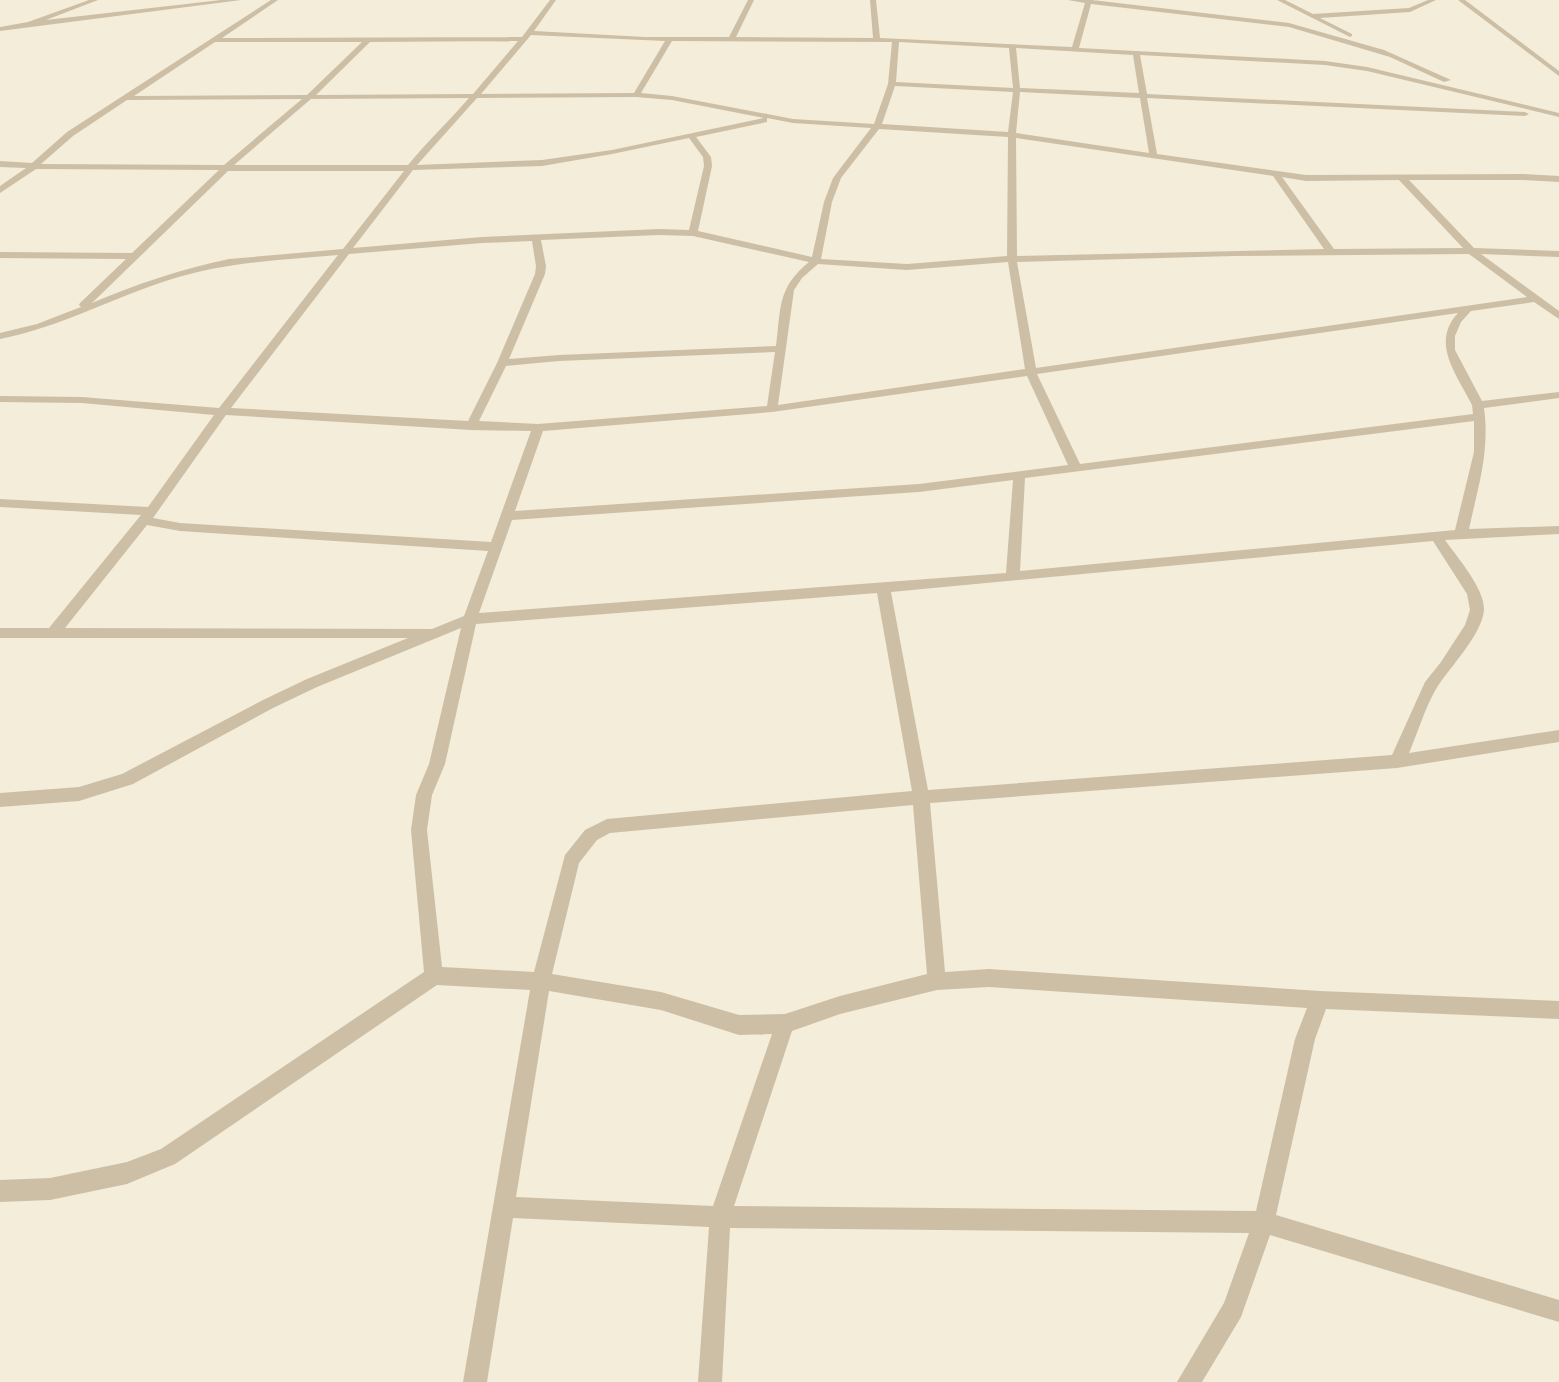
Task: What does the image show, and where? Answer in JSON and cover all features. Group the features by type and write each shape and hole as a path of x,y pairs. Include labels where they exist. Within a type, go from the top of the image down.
{"street":[{"path":"29,24 95,0"},
{"path":"0,29 238,0"},
{"path":"0,190 34,166 58,143 275,0"},
{"path":"53,633 147,516 222,412 427,147 526,36 553,0"},
{"path":"731,40 751,0"},
{"path":"873,0 877,40"},
{"path":"1071,0 1289,25 1390,55"},
{"path":"1280,0 1390,55 1493,99"},
{"path":"1313,16 1410,10 1432,0"},
{"path":"1461,0 1557,72"},
{"path":"1075,48 1088,1"},
{"path":"213,40 368,40 526,36 669,40 896,40 1075,48 1347,65 1559,115"},
{"path":"77,311 226,168 310,96 368,40"},
{"path":"636,95 669,40"},
{"path":"772,409 789,290 798,276 816,260 828,202 837,178 877,126 892,84 896,40"},
{"path":"1012,45 1017,90 1012,135 1012,260 1031,372 1076,469"},
{"path":"1136,52 1153,154"},
{"path":"892,84 1559,115"},
{"path":"128,98 636,95 672,98 771,119 1012,135 1153,154 1306,178 1523,176 1559,179"},
{"path":"0,164 226,168 411,168 542,163 574,160 771,119"},
{"path":"691,136 707,157 708,166 693,233"},
{"path":"1275,174 1331,252"},
{"path":"1402,178 1471,251 1559,316"},
{"path":"0,336 36,327 159,279 229,262 536,238 659,232 693,233 816,260 860,266 907,267 1012,260 1331,252 1471,251 1559,254"},
{"path":"471,426 502,363 540,274 541,266 536,238"},
{"path":"0,255 136,256"},
{"path":"0,399 82,400 222,412 538,428 772,409 1535,299"},
{"path":"1461,534 1480,452 1478,411 1450,350 1450,336 1456,321 1468,308"},
{"path":"502,363 559,358 780,349"},
{"path":"507,516 919,488 1076,469 1478,411 1559,395"},
{"path":"434,976 419,830 424,795 437,764 470,619 538,428"},
{"path":"1013,576 1019,476"},
{"path":"0,503 147,516 180,526 496,547"},
{"path":"0,800 79,794 127,779 268,704 312,683 470,619 883,588 1436,536 1559,530"},
{"path":"1397,761 1430,686 1446,666 1472,626 1477,610 1474,593 1436,536"},
{"path":"883,588 921,797 937,981"},
{"path":"0,633 436,633"},
{"path":"475,1382 541,982 571,860 591,835 607,826 921,797 1397,761 1559,736"},
{"path":"0,1191 50,1189 127,1173 168,1157 434,976 541,982 621,993 739,1024 785,1024 840,1005 937,981 989,978 1320,1000 1559,1010"},
{"path":"1189,1382 1233,1309 1264,1222 1305,1039 1320,1000"},
{"path":"710,1382 720,1216 785,1024"},
{"path":"504,1207 720,1216 1264,1222 1559,1311"}]}
